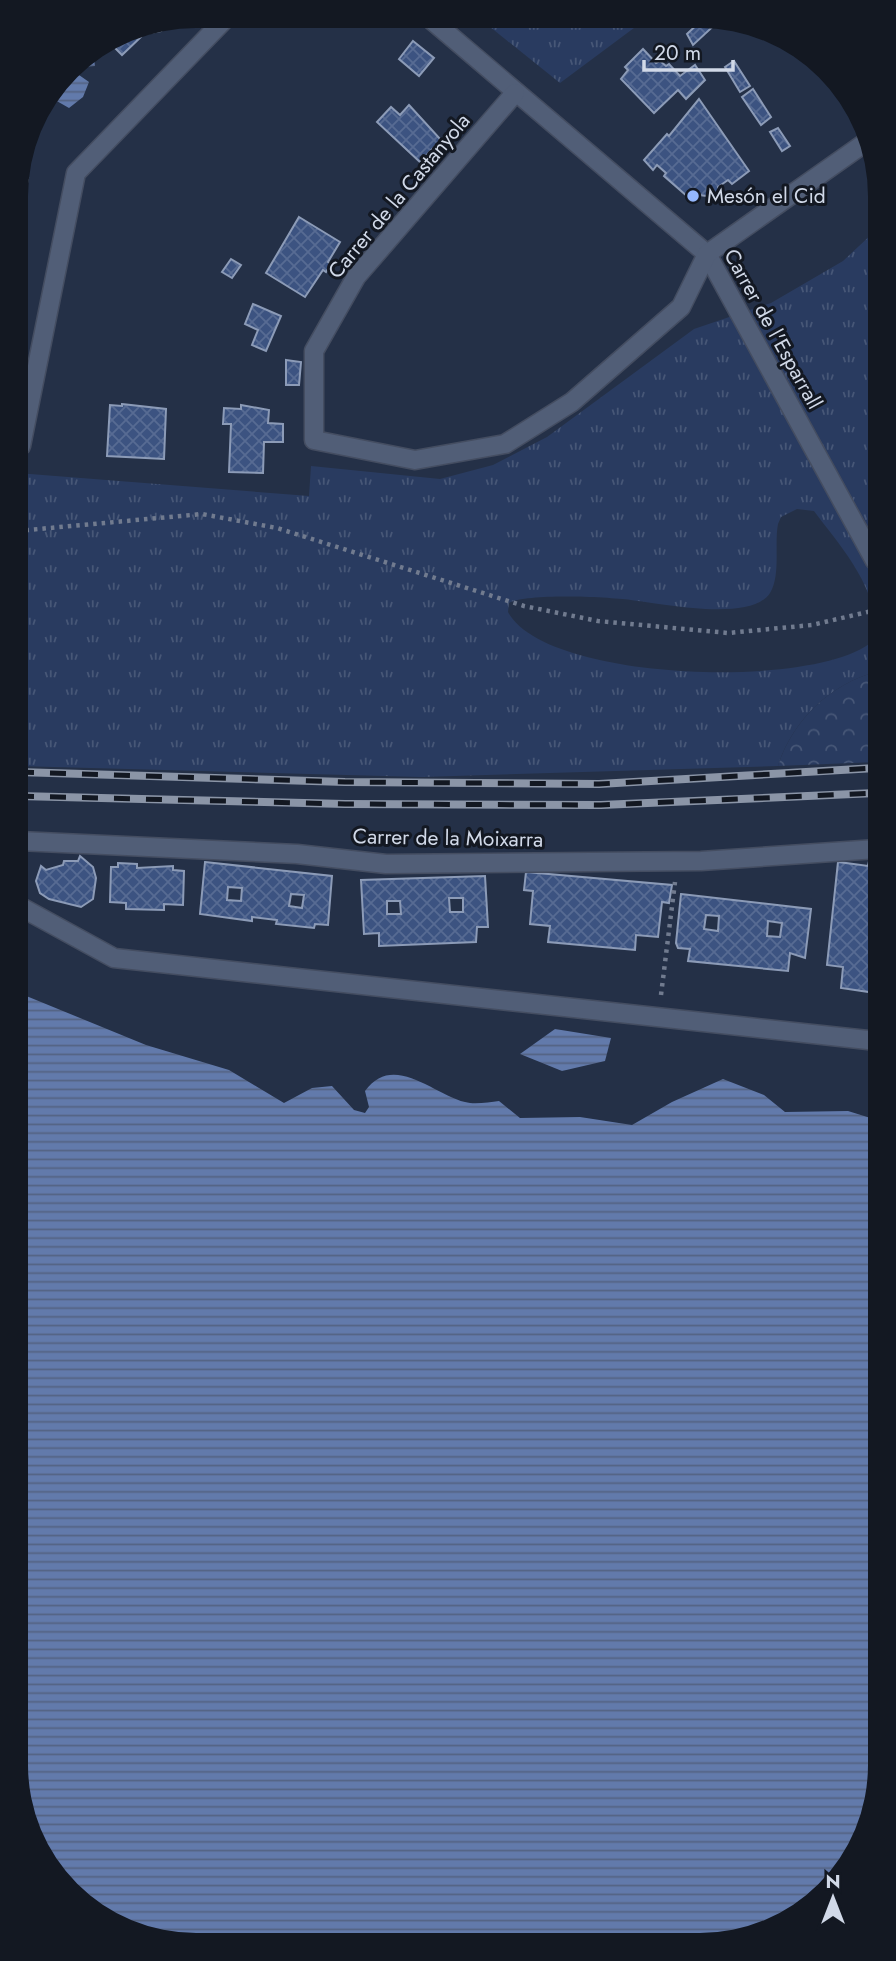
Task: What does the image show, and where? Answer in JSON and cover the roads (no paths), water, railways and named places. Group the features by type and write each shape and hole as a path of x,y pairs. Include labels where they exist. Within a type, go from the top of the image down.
{"street":[{"path":"28,411 76,173 216,28"},
{"name":"Carrer de l'Esparrall","path":"441,28 707,254 868,546"},
{"name":"Carrer de la Castanyola","path":"515,93 356,277 314,352 314,440 415,460 505,444 572,402 681,307 707,254"},
{"path":"707,254 860,146"},
{"name":"Carrer de la Moixarra","path":"28,841 297,854 386,864 701,861 868,850"},
{"path":"28,911 114,958 868,1040"}],"railway":[{"path":"28,772 345,782 599,784 868,768"},
{"path":"28,796 345,804 601,805 868,793"}],"place":[{"name":"Mesón el Cid","path":"693,196"}]}
